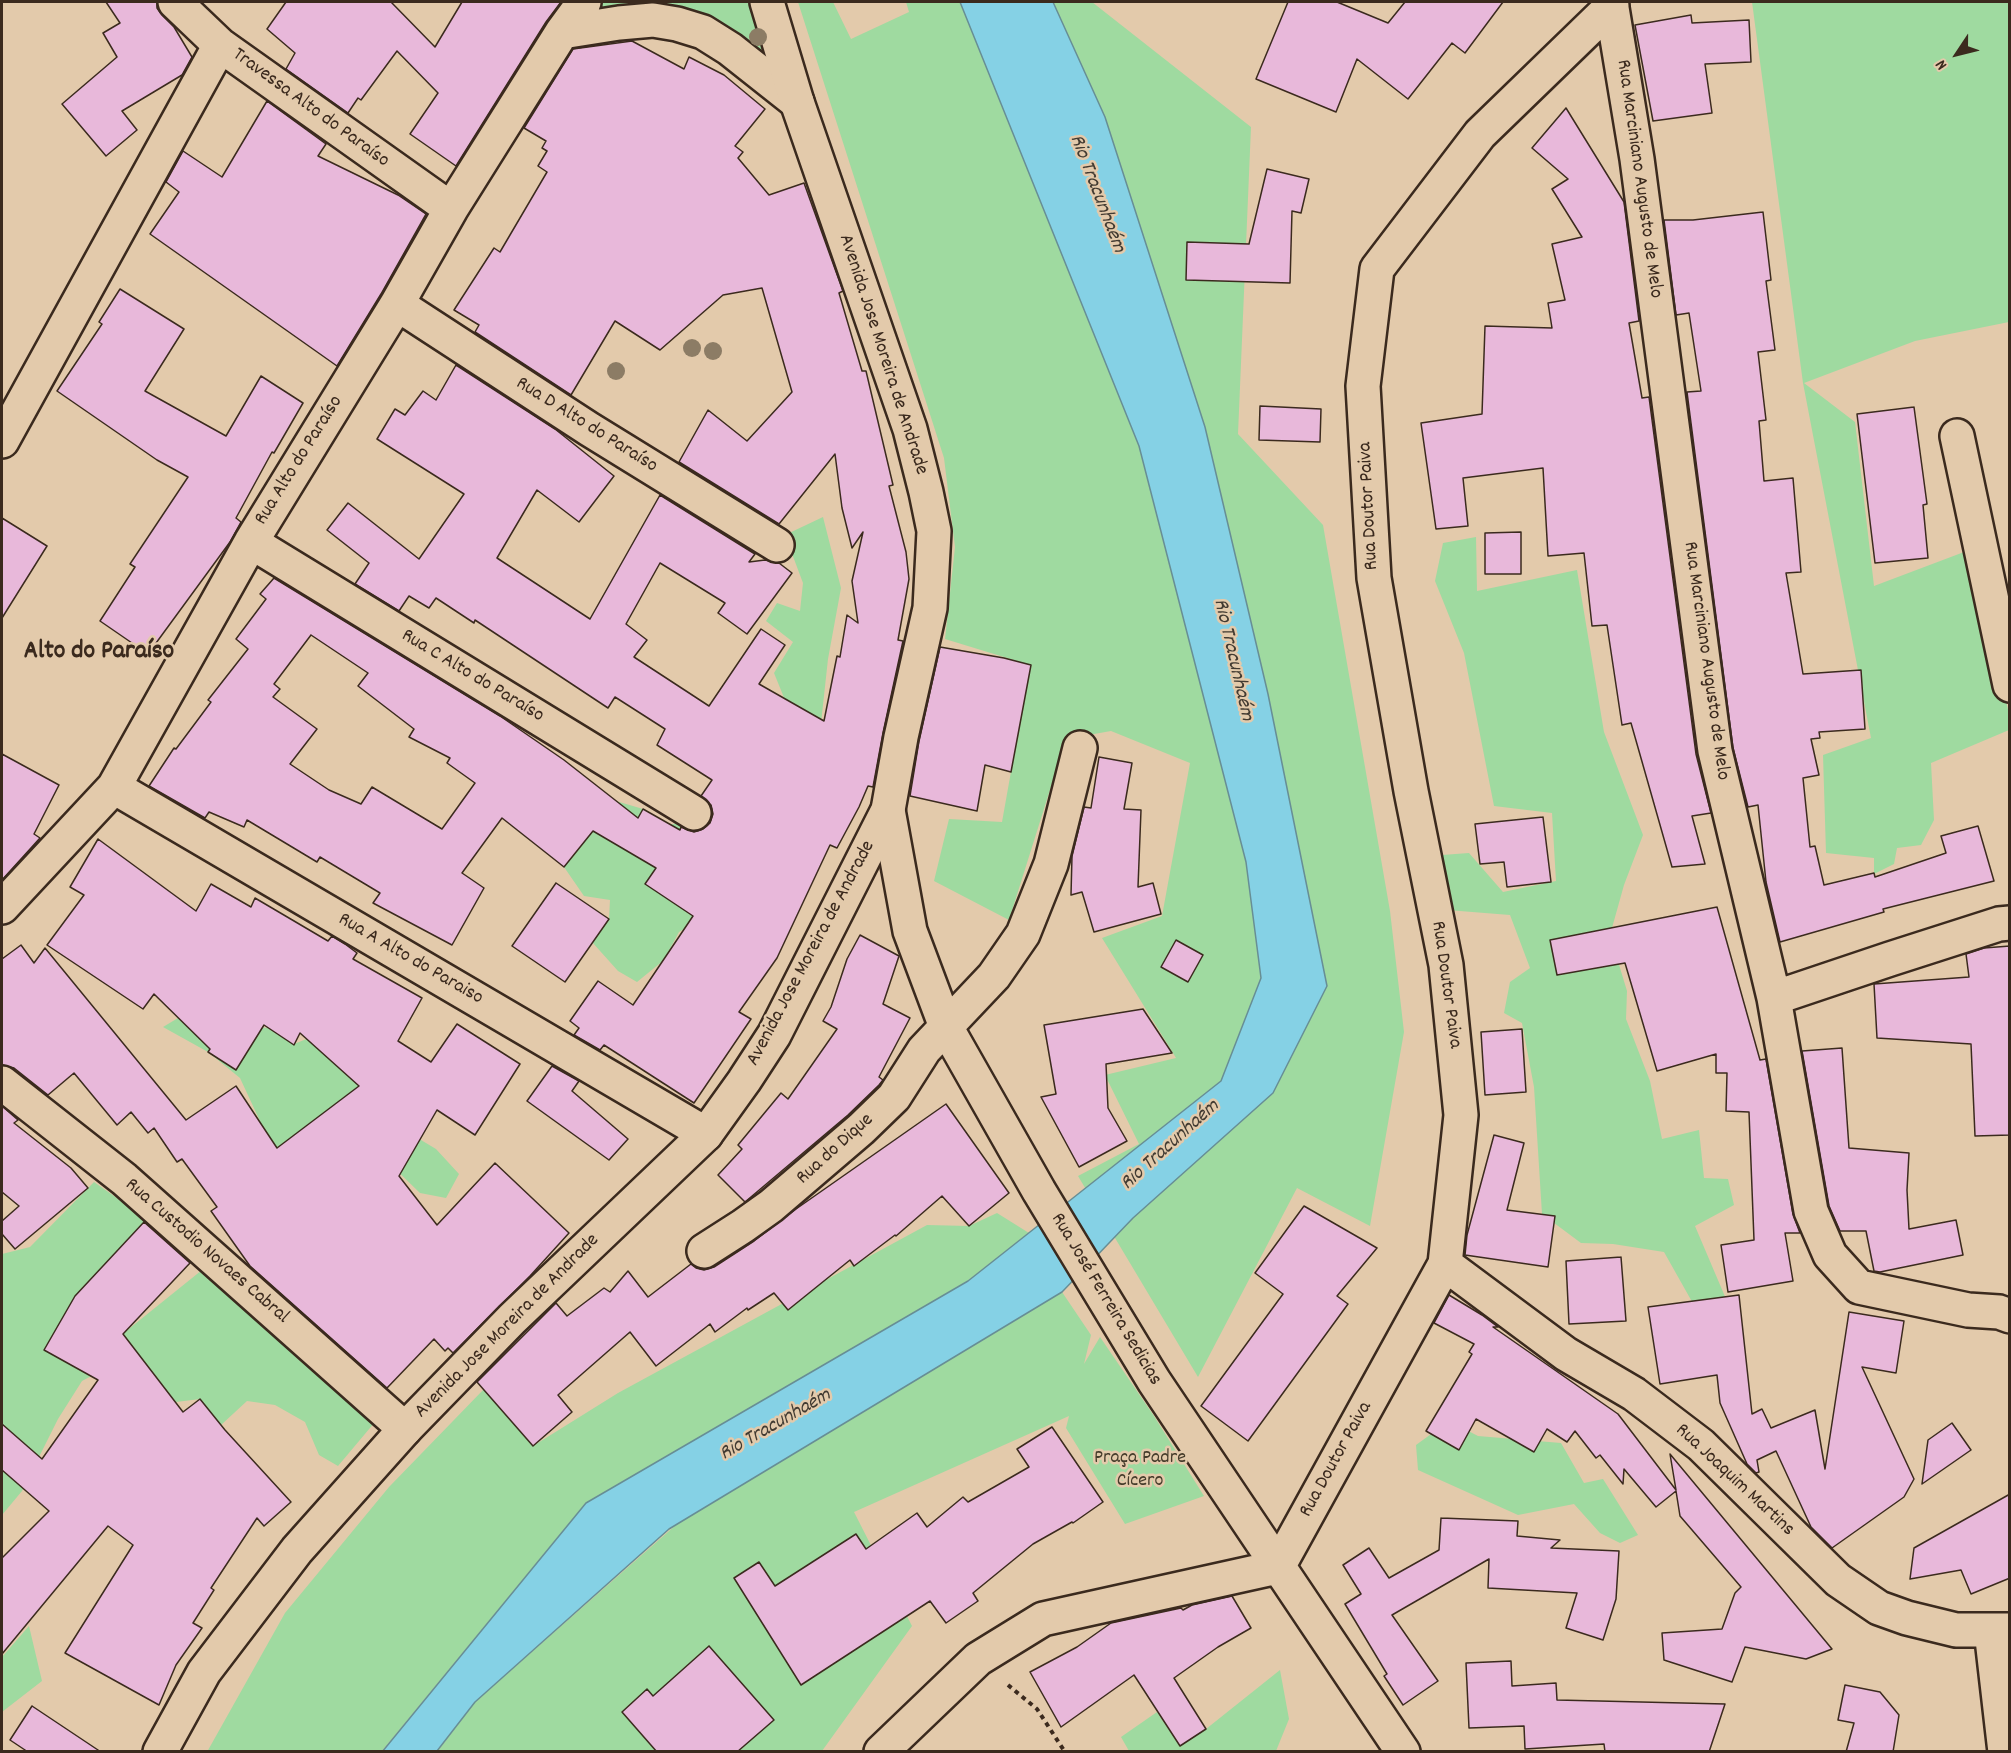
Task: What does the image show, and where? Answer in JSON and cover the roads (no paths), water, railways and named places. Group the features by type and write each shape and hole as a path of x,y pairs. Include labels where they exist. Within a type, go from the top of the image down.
{"street":[{"name":"Travessa Alto do Paraíso","path":"175,2 220,45 451,209"},
{"name":"Rua Alto do Paraíso","path":"2,907 114,787 251,542 398,304 451,209 562,32 584,2"},
{"name":"Avenida Jose Moreira de Andrade","path":"160,1752 204,1672 297,1550 405,1429 512,1319 706,1134 774,1035 888,810 901,737 930,608 934,531 910,429 797,102 767,2"},
{"name":"Rua Marciniano Augusto de Melo","path":"1612,4 1637,159 1715,751 1774,998 1811,1211 1830,1255 1859,1287 1968,1310 1999,1312 2010,1316"},
{"name":"Rua Doutor Paiva","path":"1278,1567 1445,1264 1461,1115 1446,965 1411,791 1374,578 1363,386 1377,269 1480,134 1612,4"},
{"path":"562,32 619,22 653,20 677,24 703,32 730,48 797,102"},
{"path":"2,441 220,45"},
{"name":"Rua D Alto do Paraíso","path":"398,304 589,429 777,545"},
{"path":"1957,436 2010,685"},
{"name":"Rua C Alto do Paraíso","path":"251,542 694,813"},
{"name":"Rua do Dique","path":"704,1251 771,1206 861,1129 894,1097 924,1050 994,976 1023,934 1051,864 1080,748"},
{"name":"Rua A Alto do Paraiso","path":"114,787 706,1134"},
{"name":"Rua José Ferreira Sedicias","path":"888,810 910,931 946,1027 1039,1191 1154,1381 1403,1752"},
{"path":"1774,998 1999,924 2010,923"},
{"name":"Rua Custodio Novaes Cabral","path":"2,1083 124,1179 405,1429"},
{"name":"Rua Joaquim Martins","path":"1445,1264 1566,1354 1634,1394 1701,1444 1838,1580 1879,1608 1907,1618 1956,1630 2000,1630"},
{"path":"881,1752 978,1659 1043,1619 1278,1567"},
{"path":"2000,1630 2004,1752"}],"water":[{"name":"Rio Tracunhaém","path":"960,2 1053,2 1105,117 1205,427 1268,694 1327,986 1273,1093 1133,1218 1062,1292 669,1529 475,1702 437,1751 382,1752 586,1503 968,1281 1221,1081 1261,978 1246,862 1139,446"}],"district":[{"name":"Alto do Paraíso","path":"99,653"}],"park label":[{"name":"Praça Padre Cícero","path":"1140,1470"}]}
